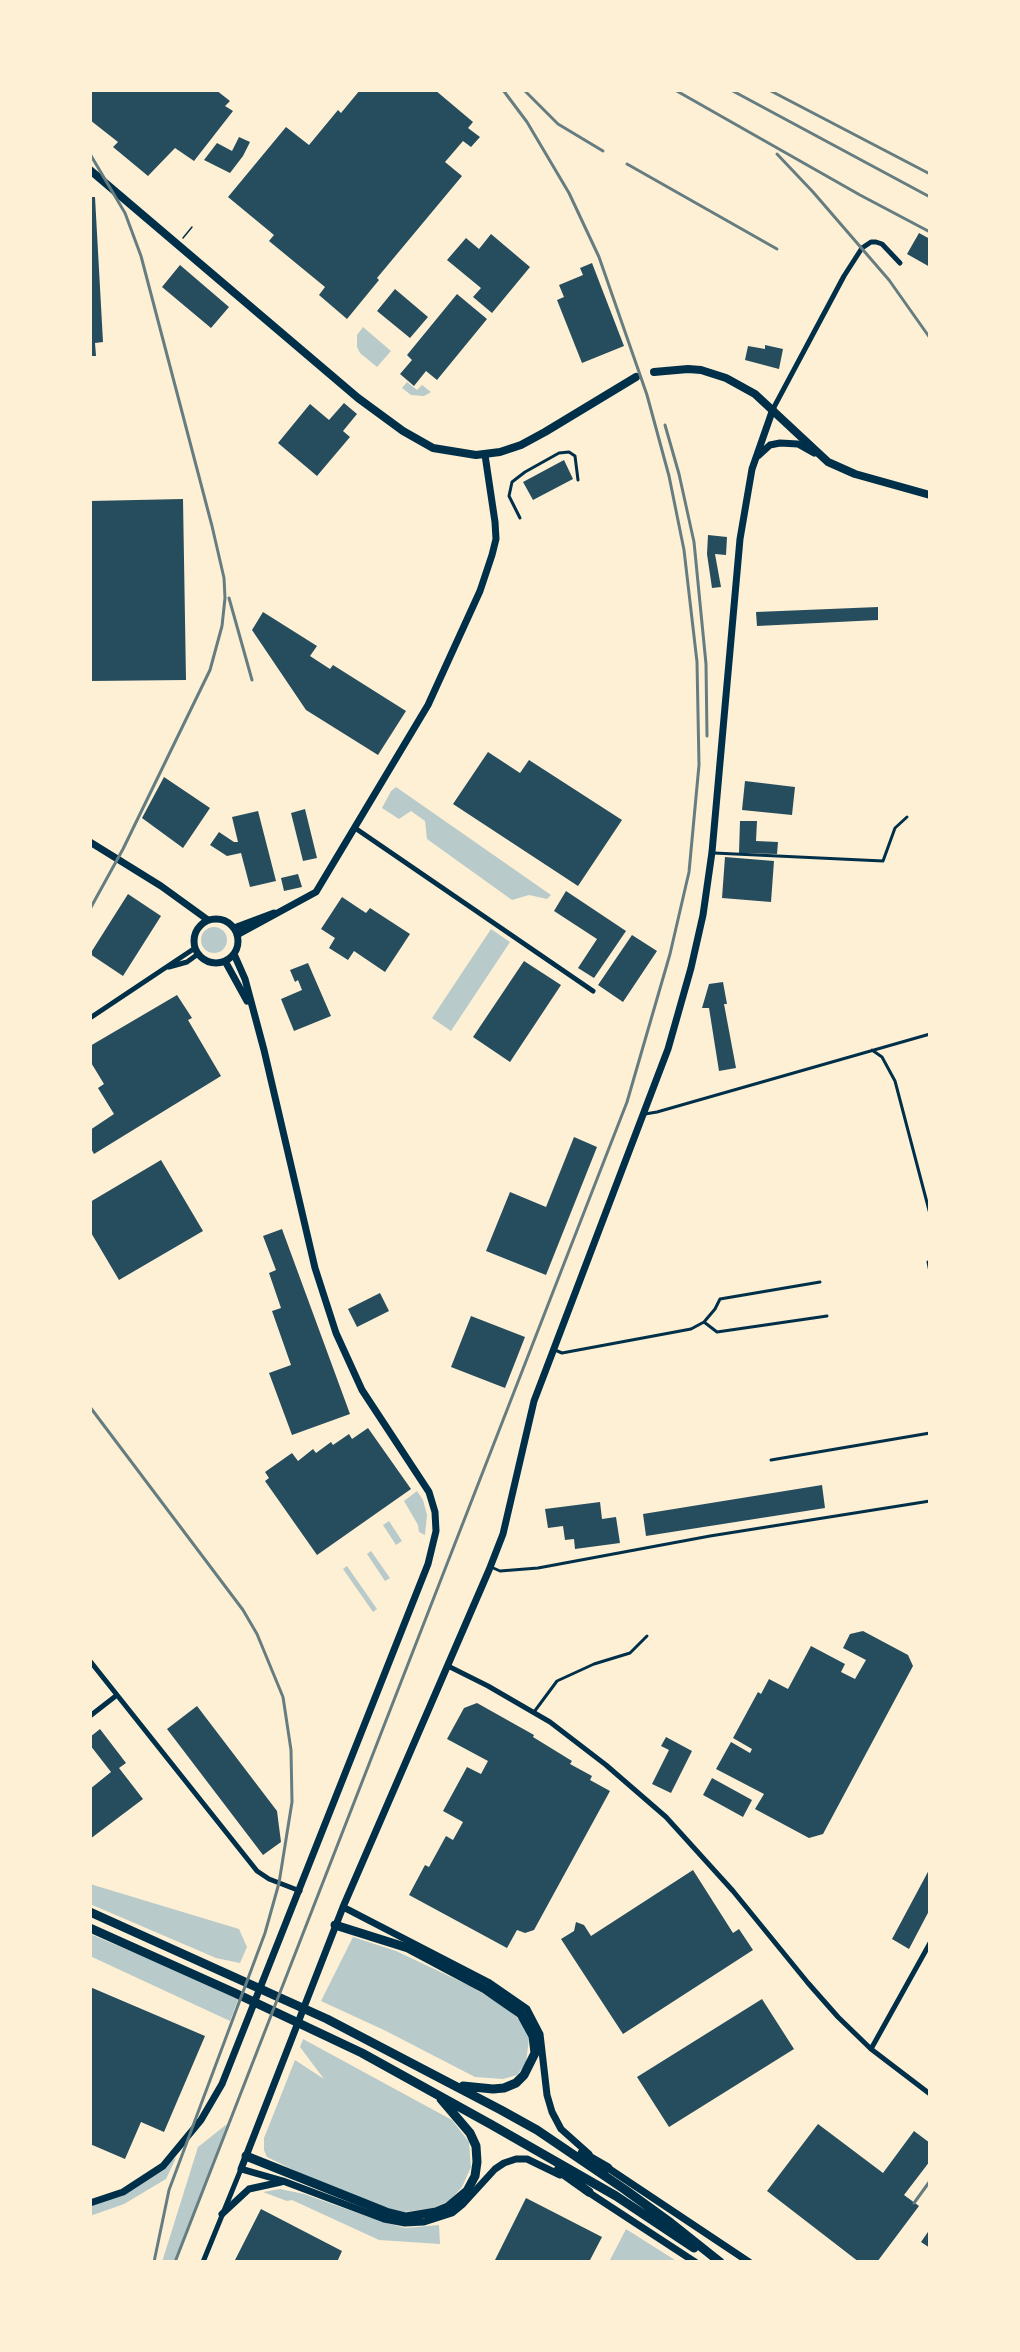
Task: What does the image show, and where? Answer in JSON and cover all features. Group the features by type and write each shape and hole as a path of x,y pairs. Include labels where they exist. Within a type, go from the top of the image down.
{"highway":[{"path":"90,1912 327,2019 608,2168"},
{"path":"335,1925 408,1948 485,1989 521,2014 533,2036 534,2053 524,2075 516,2083 504,2088 456,2086"},
{"path":"90,1928 321,2032 435,2093 616,2196 717,2262"},
{"path":"246,2156 386,2212 406,2217 448,2208 467,2191 475,2176 476,2146 470,2133 435,2093"},
{"path":"537,2130 671,2223 717,2262"},
{"path":"515,2139 589,2192"}],"main road":[{"path":"90,170 138,213 383,417 433,448 463,454 485,455 521,445 636,377"},
{"path":"654,372 688,369 714,373 747,388 773,409 822,458 839,468 930,495"}],"street":[{"path":"203,2262 335,1925 503,1534 534,1401 668,1049 703,915 712,852 740,539 752,469 773,409 844,276 862,248 870,242 882,244 900,263"},
{"path":"752,469 760,451 775,443 798,444 822,458"},
{"path":"235,931 264,915 279,912 316,892 428,705 487,573 496,538 485,455"},
{"path":"355,828 593,991"},
{"path":"90,842 161,886 206,921 222,920 235,931 237,946 234,954 225,961 208,962 196,951 195,933 206,921"},
{"path":"90,1018 132,988 196,951"},
{"path":"90,2203 123,2192 163,2166 201,2120 222,2084 428,1564 436,1531 435,1512 429,1492 362,1390 333,1324 315,1268 264,1050 245,980 234,954"},
{"path":"225,961 253,1011"},
{"path":"90,1661 257,1871 269,1879 300,1891"},
{"path":"448,1665 534,1712 606,1765 673,1824 733,1891 808,1983 871,2049 930,2094"},
{"path":"90,1716 117,1695"},
{"path":"343,1907 488,1982 527,2009 540,2034 547,2095 552,2112 561,2129 608,2168 749,2262"},
{"path":"871,2049 930,1943"},
{"path":"241,2169 283,2181 384,2218 405,2223 424,2222 452,2214 495,2169 516,2159 527,2159 539,2163 589,2192 695,2262"},
{"path":"222,2214 249,2189 283,2181"}],"lane":[{"path":"520,518 509,496 512,482 525,472 559,453 569,452 576,456 578,480"},
{"path":"712,852 883,861 896,828 907,817"},
{"path":"644,1114 930,1034"},
{"path":"921,1036 930,1038"},
{"path":"872,1050 882,1057 895,1081 930,1214"},
{"path":"928,1262 930,1272"},
{"path":"553,1350 562,1353 692,1329 704,1322 720,1299 820,1282"},
{"path":"704,1322 717,1332 827,1316"},
{"path":"771,1460 930,1433"},
{"path":"490,1567 500,1571 538,1568 710,1536 930,1501"},
{"path":"534,1712 557,1682 594,1664 630,1653 638,1648 647,1636"}],"shaded area":[{"path":"363,327 391,351 377,367 360,353 357,347 357,335"},
{"path":"407,382 417,390 422,385 431,392 424,396 411,395 402,388"},
{"path":"396,787 551,895 547,899 529,895 512,900 427,839 425,821 411,811 399,819 382,808 391,791"},
{"path":"214,927 223,931 227,940 223,949 214,953 205,949 201,940 205,931"},
{"path":"491,929 510,942 451,1031 432,1018"},
{"path":"417,1491 423,1500 427,1515 425,1535 419,1532 418,1525 404,1501"},
{"path":"389,1521 402,1541 396,1545 383,1525"},
{"path":"371,1551 390,1578 385,1581 367,1554"},
{"path":"347,1566 377,1609 373,1612 343,1569"},
{"path":"90,1884 239,1929 247,1947 240,1963 216,1958 90,1904"},
{"path":"90,1934 239,1997 230,2021 90,1956"},
{"path":"353,1937 396,1951 468,1985 501,2004 520,2020 529,2038 526,2063 517,2075 503,2079 475,2077 386,2031 321,2001"},
{"path":"303,2039 452,2120 469,2142 471,2167 462,2187 449,2201 433,2208 404,2212 380,2206 324,2185 267,2157 264,2150 264,2138 295,2060 324,2079 300,2047"},
{"path":"227,2124 175,2262 162,2262 198,2147"},
{"path":"176,2158 166,2179 124,2204 90,2216 90,2203 112,2196"},
{"path":"280,2189 304,2194 405,2228 439,2225 440,2244 379,2240 292,2200 287,2201 263,2192"},
{"path":"626,2229 678,2262 609,2262"}],"building":[{"path":"90,90 216,90 230,101 225,106 233,111 194,161 175,148 148,176 113,147 118,142 90,120"},
{"path":"360,90 435,90 473,122 468,128 480,137 471,147 463,141 445,162 462,176 377,278 379,280 347,319 319,295 325,287 269,241 274,235 228,197 286,127 309,145 338,110 341,113"},
{"path":"239,137 250,142 230,173 204,160 217,143 232,151"},
{"path":"90,197 95,197 103,342 95,343 96,356 90,356"},
{"path":"919,233 930,239 930,267 907,254"},
{"path":"491,234 530,267 492,313 473,297 481,288 447,260 466,238 479,249"},
{"path":"592,263 624,346 582,363 557,300 564,297 559,285 583,275 580,268"},
{"path":"180,265 229,307 211,328 162,287"},
{"path":"395,289 428,317 410,338 377,311"},
{"path":"457,294 487,319 437,380 426,371 414,386 400,374 412,360 407,355"},
{"path":"765,345 783,349 779,369 745,360 748,346 765,349"},
{"path":"344,403 357,414 343,431 350,437 317,476 278,443 310,404 329,420"},
{"path":"564,460 573,479 533,500 523,482"},
{"path":"183,499 186,680 90,681 90,501"},
{"path":"708,535 727,537 726,555 715,554 721,587 712,588 707,554"},
{"path":"878,607 878,620 757,626 756,612"},
{"path":"263,612 317,646 310,656 330,669 333,665 406,711 378,755 306,710 252,630"},
{"path":"488,752 520,773 529,760 622,820 578,886 453,804"},
{"path":"164,777 210,808 183,848 142,818"},
{"path":"745,781 795,787 792,815 742,810"},
{"path":"305,809 317,858 303,861 291,813"},
{"path":"258,811 276,881 250,887 241,853 227,856 210,845 219,832 234,842 238,842 232,817"},
{"path":"740,821 757,821 756,841 778,842 777,854 739,853"},
{"path":"725,857 774,861 771,902 722,898"},
{"path":"298,874 302,887 284,891 281,878"},
{"path":"566,891 626,931 594,978 578,968 597,939 554,911"},
{"path":"128,894 161,916 123,976 90,954"},
{"path":"342,897 366,913 370,908 410,934 385,972 354,951 348,960 329,948 335,938 321,929"},
{"path":"632,935 657,951 623,1002 598,985"},
{"path":"524,961 561,985 510,1062 473,1037"},
{"path":"308,963 331,1016 294,1031 281,999 302,990 298,980 295,982 290,970"},
{"path":"723,982 727,1004 724,1004 736,1068 719,1071 709,1008 702,1008 709,984"},
{"path":"177,995 192,1018 188,1020 221,1076 94,1154 90,1147 90,1130 114,1114 98,1088 104,1084 90,1061 90,1046"},
{"path":"574,1137 597,1147 546,1275 486,1251 510,1192 546,1207"},
{"path":"161,1160 203,1231 119,1280 90,1231 90,1202"},
{"path":"282,1229 350,1414 292,1435 269,1373 291,1365 272,1311 281,1308 269,1273 276,1270 263,1236"},
{"path":"380,1293 389,1311 357,1327 348,1309"},
{"path":"471,1316 525,1337 505,1388 451,1367"},
{"path":"368,1428 411,1489 317,1555 265,1481 269,1478 265,1472 292,1453 298,1461 313,1449 316,1453 331,1442 333,1445 349,1434 352,1439"},
{"path":"822,1485 825,1508 646,1536 643,1514"},
{"path":"600,1502 602,1519 616,1517 620,1543 575,1549 574,1539 565,1540 563,1526 548,1528 545,1509"},
{"path":"863,1631 908,1655 913,1666 823,1834 809,1838 755,1809 764,1794 716,1769 731,1742 750,1753 752,1749 733,1738 758,1692 761,1694 769,1679 788,1689 811,1646 845,1664 841,1672 855,1679 866,1660 843,1648 850,1634"},
{"path":"477,1703 534,1735 533,1737 572,1761 570,1764 592,1776 590,1780 610,1791 534,1930 525,1933 517,1930 507,1948 409,1895 425,1865 429,1867 446,1836 453,1840 463,1822 443,1811 467,1767 481,1774 488,1761 447,1739 464,1708"},
{"path":"197,1706 277,1811 281,1842 263,1855 167,1729"},
{"path":"100,1729 126,1763 119,1768 143,1799 90,1839 90,1789 111,1772 90,1745 90,1737"},
{"path":"666,1737 692,1751 671,1793 652,1784 669,1750 661,1746"},
{"path":"712,1778 752,1800 743,1817 703,1795"},
{"path":"930,1868 930,1909 909,1949 892,1939"},
{"path":"693,1870 733,1933 739,1929 753,1950 623,2034 561,1939 574,1931 576,1922 584,1925 591,1936"},
{"path":"90,1987 205,2036 164,2132 141,2122 125,2159 90,2144"},
{"path":"762,1999 794,2049 669,2127 637,2077"},
{"path":"818,2124 883,2173 914,2131 930,2143 930,2161 904,2195 919,2206 877,2262 859,2262 767,2191"},
{"path":"526,2198 602,2237 589,2262 494,2262"},
{"path":"261,2209 342,2251 337,2262 234,2262"},
{"path":"930,2229 930,2248 921,2242"}],"railway":[{"path":"175,2262 627,1102 670,954 689,872 699,765 697,662 684,550 669,476 647,395 599,257 569,193 527,122 503,90"},
{"path":"524,90 558,124 603,151"},
{"path":"675,90 930,232"},
{"path":"731,90 930,197"},
{"path":"769,90 930,174"},
{"path":"90,154 125,213 141,256 212,526 224,578 225,598 222,626 210,670 123,849 90,909"},
{"path":"777,154 889,280 930,338"},
{"path":"627,164 777,249"},
{"path":"665,425 679,474 694,542 706,664 707,736"},
{"path":"229,598 252,680"},
{"path":"90,1407 243,1610 257,1634 283,1697 291,1750 292,1802 279,1883 265,1933 169,2190 154,2262"},
{"path":"914,2203 930,2181"}]}
